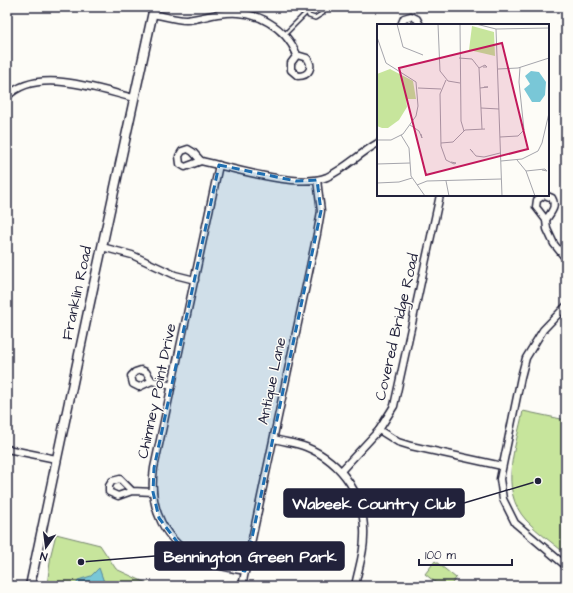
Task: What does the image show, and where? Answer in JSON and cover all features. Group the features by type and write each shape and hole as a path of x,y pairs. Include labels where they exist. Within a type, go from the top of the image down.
{"street":[{"path":"154,10 188,20 226,10 245,14 269,23 285,34 297,55"},
{"name":"Franklin Road","path":"30,586 56,459 154,10"},
{"path":"401,24 404,18 411,16 416,19 419,24"},
{"path":"7,97 25,85 45,81 61,82 134,98"},
{"path":"201,161 296,181 317,180 335,173 377,144"},
{"name":"Chimney Point Drive","path":"219,165 154,468 153,492 155,508 159,518 168,533 181,547 194,556 209,563 245,571"},
{"name":"Antique Lane","path":"242,586 320,221 321,211 317,180"},
{"name":"Covered Bridge Road","path":"341,471 379,430 391,412 396,399 440,196"},
{"path":"543,196 537,200 536,206 546,220 550,238 566,259"},
{"path":"546,220 554,208 552,198 547,196"},
{"path":"102,247 132,255 175,275 195,280"},
{"path":"566,306 543,330 526,358 500,479 501,493 512,518 523,532 566,566"},
{"path":"152,381 172,386"},
{"path":"379,430 398,442 411,446 502,466"},
{"path":"274,439 314,450 324,456 341,471 358,498 364,526 363,546 355,586"},
{"path":"7,449 56,459"},
{"path":"132,491 153,492"}],"lane":[{"path":"244,7 245,14"},
{"path":"305,7 306,13 311,17 318,17 323,13 324,7"},
{"path":"285,34 306,13"}],"highlighted area":[{"path":"219,165 296,181 317,180 321,211 245,571 209,563 181,547 159,518 153,492 154,468"}],"green space":[{"path":"523,411 566,420 566,554 526,520 518,508 513,495 511,467"},
{"path":"56,534 100,545 116,569 153,586 47,586 51,554"},
{"path":"435,561 456,578 450,586 440,586 425,574"}],"water":[{"path":"99,568 104,582 100,586 76,586 78,580 91,576"}],"place":[{"name":"Wabeek Country Club","path":"538,481"},
{"name":"Bennington Green Park","path":"81,562"}]}
